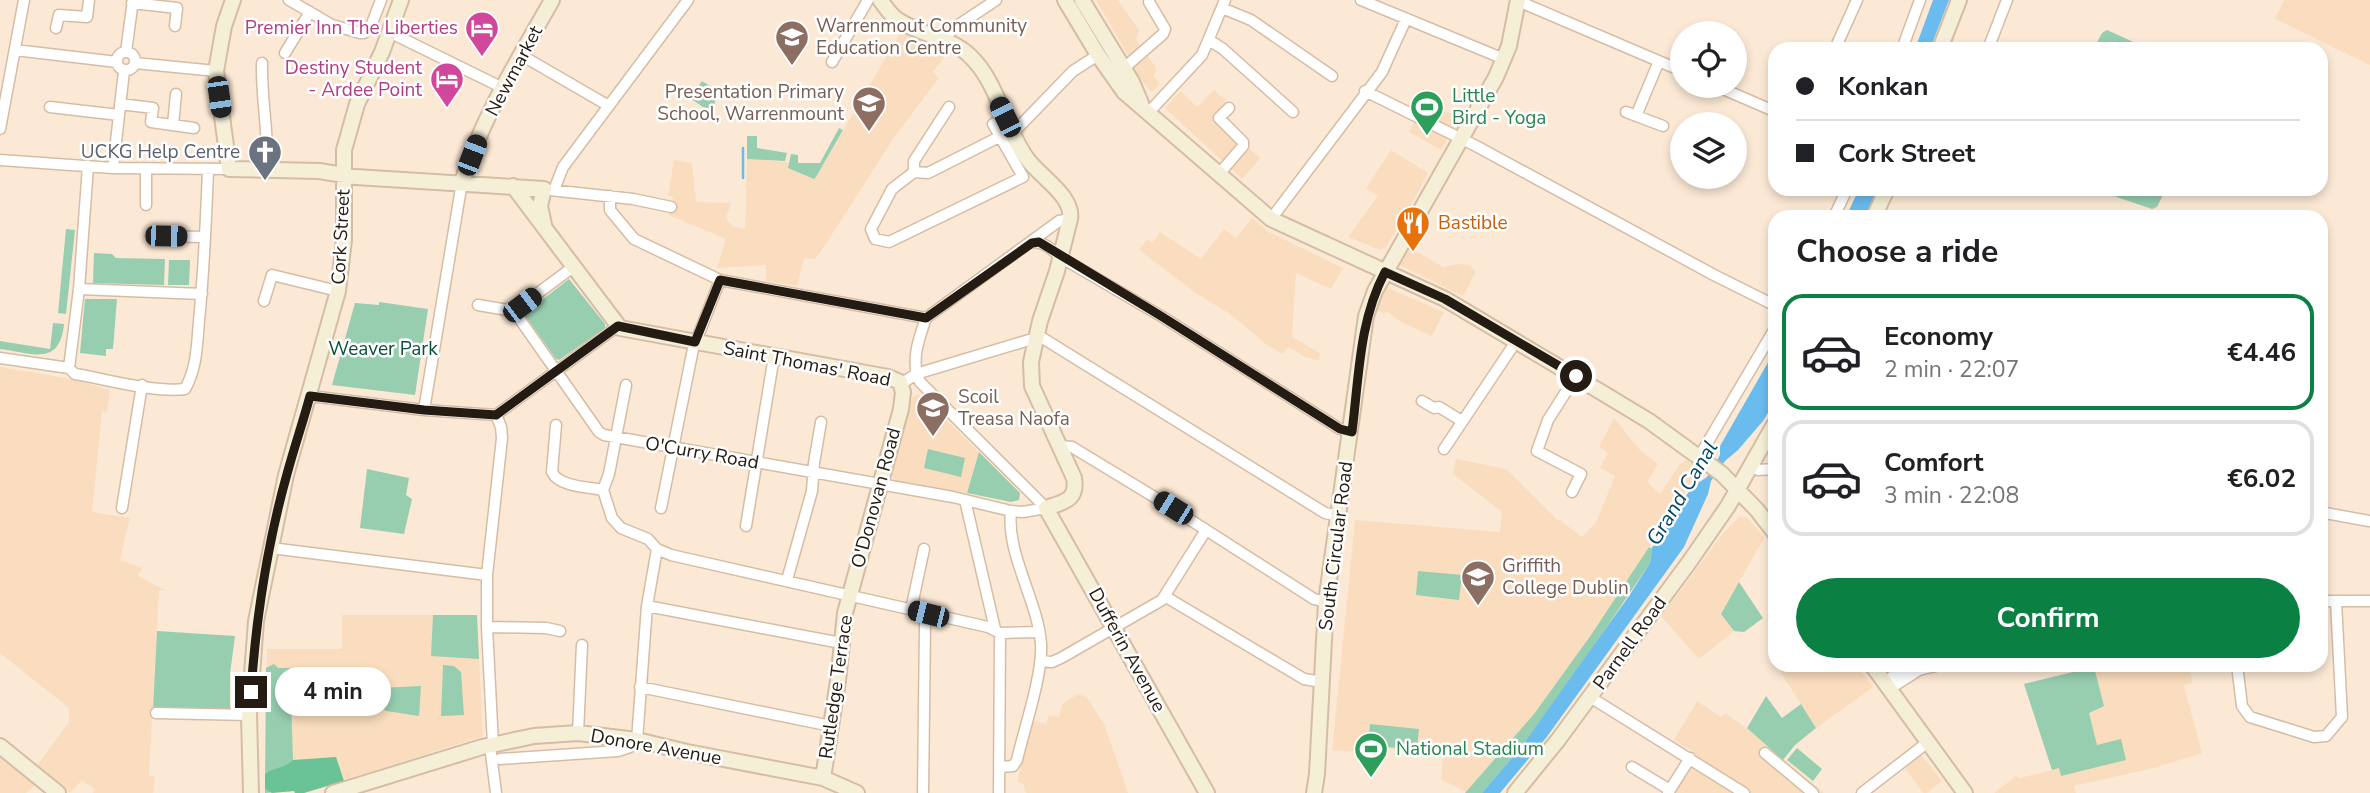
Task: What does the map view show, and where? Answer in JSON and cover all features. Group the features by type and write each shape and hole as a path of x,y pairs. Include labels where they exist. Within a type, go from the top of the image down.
{"main road":[{"path":"233,0 222,34 216,71 229,169 344,174 549,190 541,217 548,232"},
{"name":"Cork Street","path":"251,793 249,715 256,621 286,475 338,291 344,240 344,150 353,116 401,0"},
{"name":"Newmarket","path":"462,182 479,136 552,0"},
{"path":"1065,0 1124,92 1271,219 1445,299 1576,376 1649,421 1722,474 1768,525"},
{"path":"1082,0 1145,108"},
{"name":"South Circular Road","path":"1314,793 1326,602 1352,432 1366,316 1385,272 1504,59 1518,0"},
{"path":"1946,42 1959,0"},
{"path":"886,2 898,20 961,49 975,61 1005,117 1006,135 1068,201 1072,210 1035,337 1031,362 1032,386 1074,478 1075,489 1068,500 1046,508"},
{"path":"513,186 618,326"},
{"name":"Saint Thomas' Road","path":"618,326 888,377 900,382 902,400"},
{"name":"O'Donovan Road","path":"850,596 902,400"},
{"name":"Parnell Road","path":"1515,793 1690,561 1738,489 1768,436"},
{"name":"Dufferin Avenue","path":"1046,508 1208,793"},
{"name":"Rutledge Terrace","path":"823,778 850,596"},
{"path":"1877,672 1965,793"},
{"name":"Donore Avenue","path":"333,793 492,745 557,733 637,740 823,778 857,793"},
{"path":"0,746 58,793"}],"street":[{"path":"0,128 24,0"},
{"path":"57,28 59,15 87,17 89,0"},
{"path":"289,0 332,25 365,33 371,26 381,0"},
{"path":"671,207 549,190 563,167 688,0"},
{"path":"832,62 868,0"},
{"path":"945,41 951,30 996,0"},
{"path":"1361,0 1504,59"},
{"path":"1518,0 1670,66"},
{"path":"1838,42 1857,0"},
{"path":"1905,42 1920,0"},
{"path":"1991,42 2007,0"},
{"path":"1124,68 1166,29 1150,1"},
{"path":"126,52 132,2 177,8 175,26"},
{"path":"1145,108 1197,62 1223,4 1332,76"},
{"path":"285,53 310,12"},
{"path":"1271,219 1388,61 1406,19"},
{"path":"389,32 503,88"},
{"path":"1209,40 1223,49 1293,111"},
{"path":"15,50 117,62"},
{"path":"126,52 133,55 135,63 132,68 124,71 117,62 118,56 126,52"},
{"path":"521,55 609,106"},
{"path":"1006,135 1023,177 889,242 875,239 871,229 892,189 914,172 928,173 1006,135 1073,71 1098,55"},
{"path":"1636,116 1659,61"},
{"path":"135,63 216,71"},
{"path":"262,63 261,85 269,150 267,170"},
{"path":"113,168 124,71"},
{"path":"1365,92 1461,139 1768,302"},
{"path":"173,125 176,94"},
{"path":"1744,98 1768,108"},
{"path":"50,107 120,110 153,108 151,122 194,128"},
{"path":"914,172 914,161 949,107"},
{"path":"1219,174 1243,146 1243,142 1219,118 1229,108"},
{"path":"1626,112 1663,126"},
{"path":"0,160 113,168 229,169"},
{"path":"69,368 79,289 88,166"},
{"path":"146,169 146,205"},
{"path":"0,358 69,368 75,374 175,390 186,389 191,379 202,294 208,170"},
{"path":"424,410 462,182"},
{"path":"610,197 610,210 634,239 720,280 926,318"},
{"path":"1046,508 929,391 916,374 914,359 926,318 1059,221 1070,219"},
{"path":"151,236 205,237"},
{"path":"1032,243 1039,242 1048,246 1060,257 1161,316 1340,429 1352,432"},
{"path":"478,305 514,311 573,267"},
{"path":"264,301 272,275 338,291"},
{"name":"Saint Thomas' Road","path":"695,342 720,280"},
{"path":"79,289 202,294"},
{"name":"O'Curry Road","path":"514,311 599,432 617,439 880,484 1011,511 1046,508"},
{"path":"310,396 424,410 496,415 618,326"},
{"path":"901,384 916,374 1035,337 1325,513 1339,516"},
{"path":"1444,449 1517,340"},
{"path":"1703,460 1768,341"},
{"path":"661,508 695,342"},
{"path":"746,526 774,356"},
{"path":"1572,492 1581,474 1537,451 1548,420 1576,376"},
{"path":"122,508 142,385"},
{"path":"626,385 617,439 603,490 615,522 626,532 648,539 657,549 671,555 788,580 997,631 1038,632"},
{"path":"1422,401 1434,408 1439,407 1462,421"},
{"path":"496,415 502,438 487,575 487,627 496,793"},
{"path":"788,580 814,473 821,422"},
{"path":"556,425 552,472 554,477 603,490"},
{"path":"1060,446 1072,447 1314,599 1326,602"},
{"path":"1752,464 1758,470 1768,469"},
{"path":"965,500 997,631 999,793"},
{"path":"1000,767 1013,766 1017,760 1041,661 1041,641 1014,543 1011,511"},
{"path":"2328,514 2370,522"},
{"path":"1041,661 1055,662 1166,597 1206,530"},
{"path":"271,548 487,575"},
{"path":"500,759 618,751 630,747 637,740 647,606 657,549"},
{"path":"911,610 924,549"},
{"path":"1166,597 1304,679 1322,682"},
{"path":"2328,602 2370,601"},
{"path":"2238,672 2242,706 2250,717 2314,737 2326,736 2342,717 2336,602"},
{"path":"647,606 841,643"},
{"path":"923,793 925,625 928,614"},
{"path":"487,627 546,628 559,631"},
{"path":"578,733 583,645"},
{"path":"1887,686 1902,672"},
{"path":"1887,686 1915,672"},
{"path":"640,687 831,726"},
{"path":"1590,697 1744,793"},
{"path":"156,713 249,715"},
{"path":"557,733 563,755"},
{"path":"1862,793 1928,742"},
{"path":"1765,753 1814,793"},
{"path":"1632,768 1669,792 1690,758"}],"shaded area":[{"path":"1096,0 1118,0 1139,30 1136,40 1155,66 1157,71 1153,75 1160,84 1151,92 1131,67 1128,55"},
{"path":"2284,0 2370,0 2370,65 2328,45 2328,42 2322,42 2275,19"},
{"path":"903,28 948,52 933,72 939,78 895,136 820,253 815,259 804,258 797,286 766,281 766,265 717,268 726,239 669,215 673,197 668,196 674,160 692,163 696,202 731,203 726,218 732,226 745,229 747,159 789,162 788,168 814,179"},
{"path":"1214,90 1226,101 1213,120 1261,158 1242,179 1165,108 1181,91 1197,107"},
{"path":"1425,100 1458,118 1441,150 1409,132"},
{"path":"1391,150 1428,173 1386,247 1380,250 1348,237 1378,196 1366,188"},
{"path":"1252,218 1269,232 1343,268 1331,289 1296,273 1292,337 1320,353 1319,361 1305,357 1288,347 1283,354 1267,345 1230,314 1197,294 1139,250 1147,239 1152,243 1160,232 1201,259 1224,229 1236,238"},
{"path":"1409,247 1443,267 1469,265 1476,271 1463,296 1399,265"},
{"path":"1386,287 1444,312 1432,336 1401,322 1388,312 1376,310"},
{"path":"0,367 72,379 110,390 107,412 102,411 92,512 130,518 120,560 142,568 138,576 167,591 159,590 149,776 155,776 153,793 93,793 95,790 82,780 70,793 36,767 69,722 69,708 0,653"},
{"name":"Scoil Treasa Naofa","path":"917,394 979,452 967,493 897,481 890,474 912,398"},
{"name":"Griffith College Dublin","path":"1614,418 1639,449 1658,464 1647,482 1660,494 1679,465 1687,460 1701,472 1534,714 1466,792 1441,779 1443,755 1359,746 1357,752 1332,750 1355,520 1500,532 1502,512 1453,474 1456,459 1452,458 1506,469 1558,521 1582,537 1596,522 1615,476 1600,468 1608,453 1599,447"},
{"path":"1740,516 1749,519 1764,538 1721,614 1734,631 1699,659 1661,616 1725,531"},
{"path":"342,615 477,615 483,736 304,793 265,793 267,649 342,649"},
{"path":"1781,672 1861,672 1873,687 1816,728"},
{"path":"2073,672 2190,672 2193,682 2184,686 2202,753 2154,768 2074,786 2076,793 1994,793 2016,776 2020,778 2052,770 2024,684"},
{"path":"1078,694 1087,697 1105,726 1128,793 1026,793 1023,784 1017,782 1031,720 1046,724 1049,715 1059,717 1062,704"},
{"path":"1697,701 1721,717 1725,713 1747,728 1824,793 1670,793 1694,752 1674,740"},
{"path":"3,754 39,782 26,793 0,793 0,758"},
{"path":"1922,756 1942,781 1927,793 1923,793 1905,768"}],"green space":[{"path":"2107,30 2134,42 2097,42"},
{"path":"702,81 717,90 713,114 690,98"},
{"path":"839,128 843,130 814,179 788,168 791,154 798,155 798,163 820,163"},
{"path":"747,136 757,136 757,148 787,153 785,161 747,159"},
{"path":"2114,196 2162,196 2157,207 2152,209"},
{"path":"66,229 75,230 66,314 58,313"},
{"path":"94,253 112,254 116,258 165,259 164,285 93,283"},
{"path":"169,260 190,260 189,285 168,285"},
{"path":"569,279 605,324 605,328 559,360 524,314"},
{"path":"85,299 117,299 113,349 106,349 106,356 80,353"},
{"name":"Weaver Park","path":"379,302 428,309 415,395 332,385 355,303 379,305"},
{"path":"53,323 64,324 57,347 50,352 33,354 0,349 0,341 50,349"},
{"path":"928,449 965,458 961,477 924,468"},
{"path":"979,452 1020,493 1019,500 1011,502 967,493"},
{"path":"367,469 409,478 406,495 412,499 404,534 360,528"},
{"path":"1649,547 1652,548 1650,563 1575,674 1522,746 1482,793 1465,793 1534,714 1591,635"},
{"path":"1418,571 1462,575 1459,600 1416,595"},
{"path":"1739,582 1763,618 1744,632 1734,631 1721,614"},
{"path":"433,615 477,615 479,659 431,656"},
{"path":"157,631 235,636 230,674 230,711 153,708"},
{"path":"274,664 278,668 290,668 294,790 265,793 266,668"},
{"path":"443,665 454,666 461,672 464,715 441,716"},
{"path":"2073,672 2095,672 2104,706 2089,713 2097,745 2121,739 2126,760 2061,776 2059,768 2052,770 2024,684"},
{"path":"421,686 419,716 386,711 378,706 367,712 359,711 359,689"},
{"path":"1766,696 1782,718 1801,704 1816,728 1795,745 1783,760 1747,728"},
{"path":"1370,724 1419,729 1417,750 1368,745"},
{"path":"1797,748 1822,769 1813,781 1787,760"},
{"path":"336,757 344,781 304,793 272,793 265,789 265,774 293,760"}],"water":[{"path":"1933,0 1949,0 1933,42 1918,42"},
{"path":"1856,196 1874,196 1868,210 1849,210"},
{"path":"1768,362 1768,413 1711,481 1708,494 1684,547 1546,738 1500,793 1482,793 1522,746 1629,596 1650,563 1652,548 1692,487 1707,477 1720,455 1720,446"}],"waterway":[{"path":"743,148 743,178"}],"place":[{"name":"Premier Inn The Liberties","path":"482,58"},
{"name":"Warrenmout Community Education Centre","path":"792,67"},
{"name":"Destiny Student - Ardee Point","path":"447,109"},
{"name":"Presentation Primary School, Warrenmount","path":"869,133"},
{"name":"Little Bird - Yoga","path":"1427,137"},
{"name":"UCKG Help Centre","path":"265,182"},
{"name":"Bastible","path":"1413,253"},
{"name":"Scoil Treasa Naofa","path":"933,438"},
{"name":"Griffith College Dublin","path":"1478,607"},
{"name":"National Stadium","path":"1371,779"}],"route":[{"path":"251,692 256,621 262,584 286,475 310,396 424,410 496,415 618,326 695,342 720,280 926,318 1032,243 1039,242 1340,429 1352,432 1366,316 1385,272 1445,299 1576,376"}],"water label":[{"name":"Grand Canal","path":"1682,493"}]}
